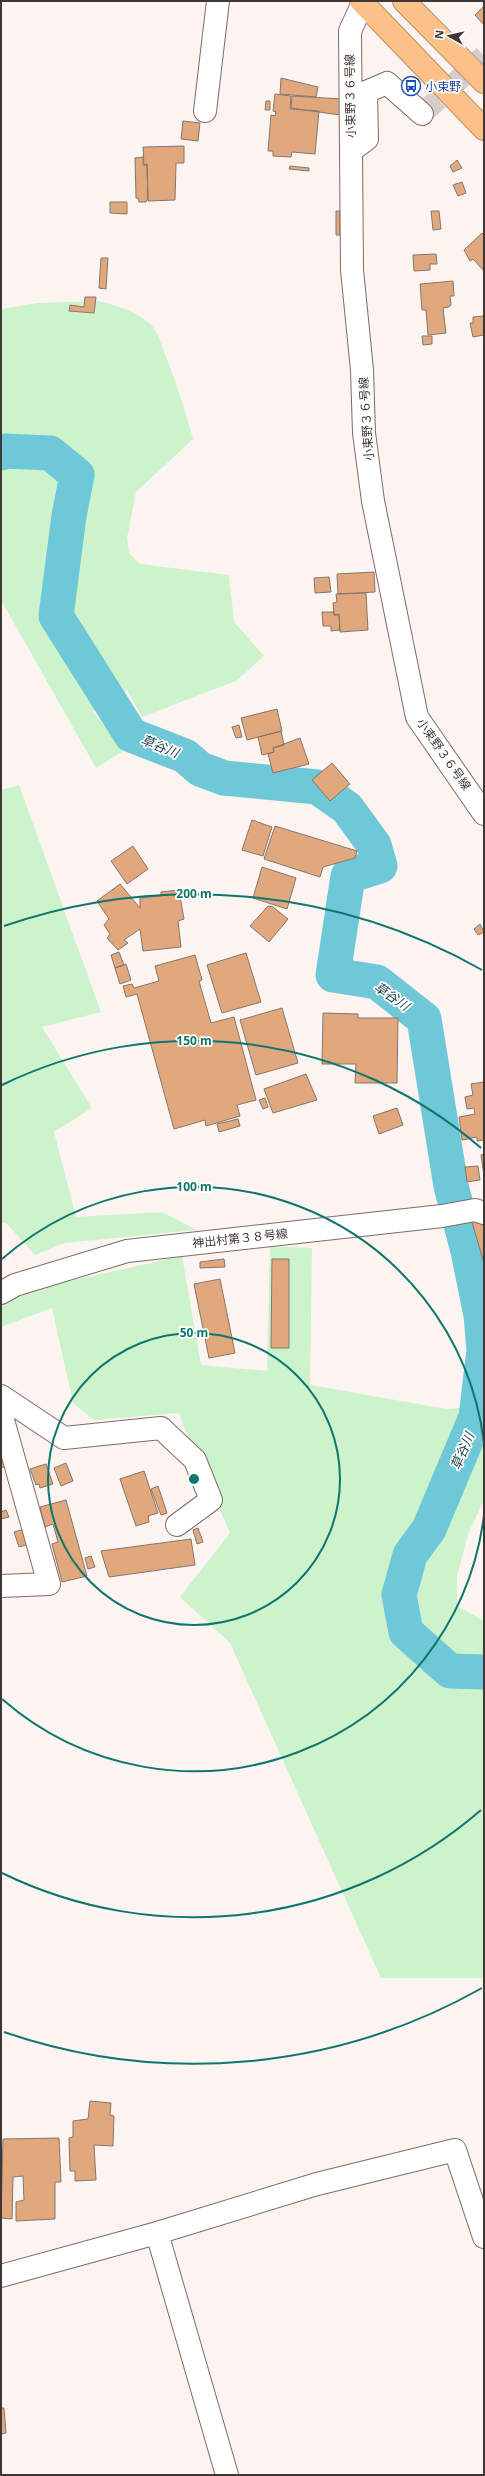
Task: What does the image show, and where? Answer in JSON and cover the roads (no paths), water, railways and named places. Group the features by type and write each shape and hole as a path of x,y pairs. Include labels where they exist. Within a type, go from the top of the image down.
{"highway":[{"path":"404,1 484,82"},
{"path":"362,2 484,129"}],"street":[{"path":"205,111 218,1"},
{"name":"小束野３６号線","path":"362,2 350,31 352,270 362,370 364,433 374,501 417,717 484,814"},
{"path":"351,151 367,139 366,92 387,83 422,114"},
{"name":"神出村第３８号線","path":"1,1293 15,1285 127,1251 479,1212"},
{"path":"1,1396 64,1438 161,1428 195,1460 211,1500 177,1524"},
{"path":"1,1413 49,1584 1,1586"},
{"path":"1,2276 157,2232 317,2184 455,2150 484,2237"},
{"path":"157,2232 227,2475"}],"waterway":[{"name":"草谷川","path":"1,453 5,451 50,453 77,475 69,516 56,616 131,735 185,756 200,769 224,778 317,787 347,808 374,845 380,866 348,876 333,975 377,982 424,1019 451,1186 468,1251 481,1315 484,1350 476,1417 429,1529 410,1555 399,1595 406,1632 450,1671 484,1672"}],"tunnel":[{"path":"422,114 484,56"}],"place":[{"name":"小束野","path":"411,86"}]}
